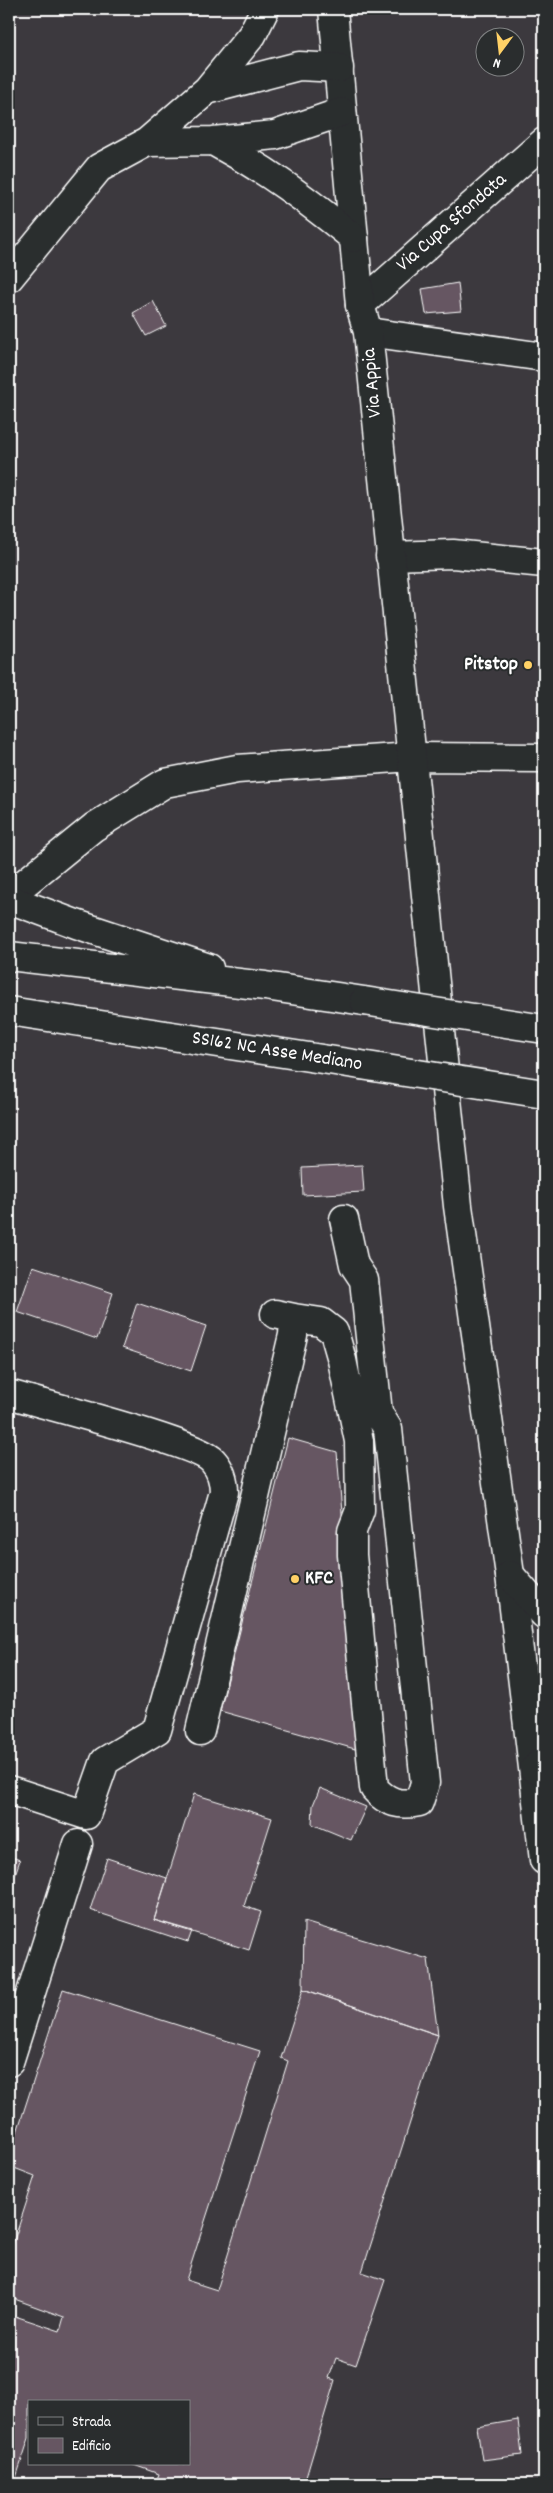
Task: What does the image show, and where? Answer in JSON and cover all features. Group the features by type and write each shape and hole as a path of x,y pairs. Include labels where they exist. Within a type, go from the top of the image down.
{"main road":[{"path":"9,278 99,168 147,142 207,90 252,35 265,9"},
{"name":"Via Appia","path":"334,9 360,305 368,332 458,1206 539,1772 544,1860"},
{"path":"207,90 299,66 339,68"},
{"path":"147,142 214,141 275,135 342,112"},
{"path":"214,141 246,158 287,185 354,238"},
{"name":"Via Cupa Sfondata","path":"360,305 544,142"},
{"path":"368,332 544,358"},
{"path":"390,556 453,554 544,563"},
{"path":"265,986 76,924 9,898 94,826 165,783 237,769 412,757 544,758"},
{"path":"9,956 265,986 544,1029"},
{"name":"SS162 NC Asse Mediano","path":"9,1011 544,1094"},
{"path":"200,1731 293,1335 285,1316 321,1322 334,1332 359,1442 360,1510 352,1531 352,1555 374,1788 391,1802 409,1804 419,1802 425,1783 388,1429 378,1412 364,1280 354,1265 344,1219"},
{"path":"9,1394 181,1444 212,1459 224,1478 224,1492 157,1730 105,1761 86,1815 9,1790"},
{"path":"510,1575 544,1614"},
{"path":"9,2062 78,1844"}],"building":[{"path":"458,283 461,311 426,314 422,289"},
{"path":"153,301 166,326 146,336 133,313"},
{"path":"362,1165 364,1192 303,1195 302,1168"},
{"path":"33,1266 113,1293 97,1339 17,1312"},
{"path":"137,1303 206,1326 191,1371 122,1348"},
{"path":"288,1438 337,1452 360,1732 355,1749 220,1711"},
{"path":"320,1788 366,1807 351,1840 312,1824 313,1805"},
{"path":"194,1794 272,1818 244,1906 261,1912 249,1950 154,1920"},
{"path":"9,1856 20,1860 9,1892"},
{"path":"107,1858 167,1878 154,1920 192,1931 188,1942 90,1910"},
{"path":"304,1922 428,1959 438,2035 303,1989"},
{"path":"63,1989 260,2051 186,2280 217,2290 288,2061 281,2058 303,1989 438,2035 362,2272 385,2280 356,2365 336,2358 329,2378 335,2380 304,2484 155,2484 159,2474 137,2466 190,2466 190,2400 28,2400 28,2441 14,2484 9,2484 9,2314 60,2331 64,2317 9,2297 9,2256 35,2176 9,2166 9,2157"},
{"path":"518,2420 522,2455 482,2460 477,2427"}],"place":[{"name":"Pitstop","path":"528,665"},
{"name":"KFC","path":"295,1579"}]}
